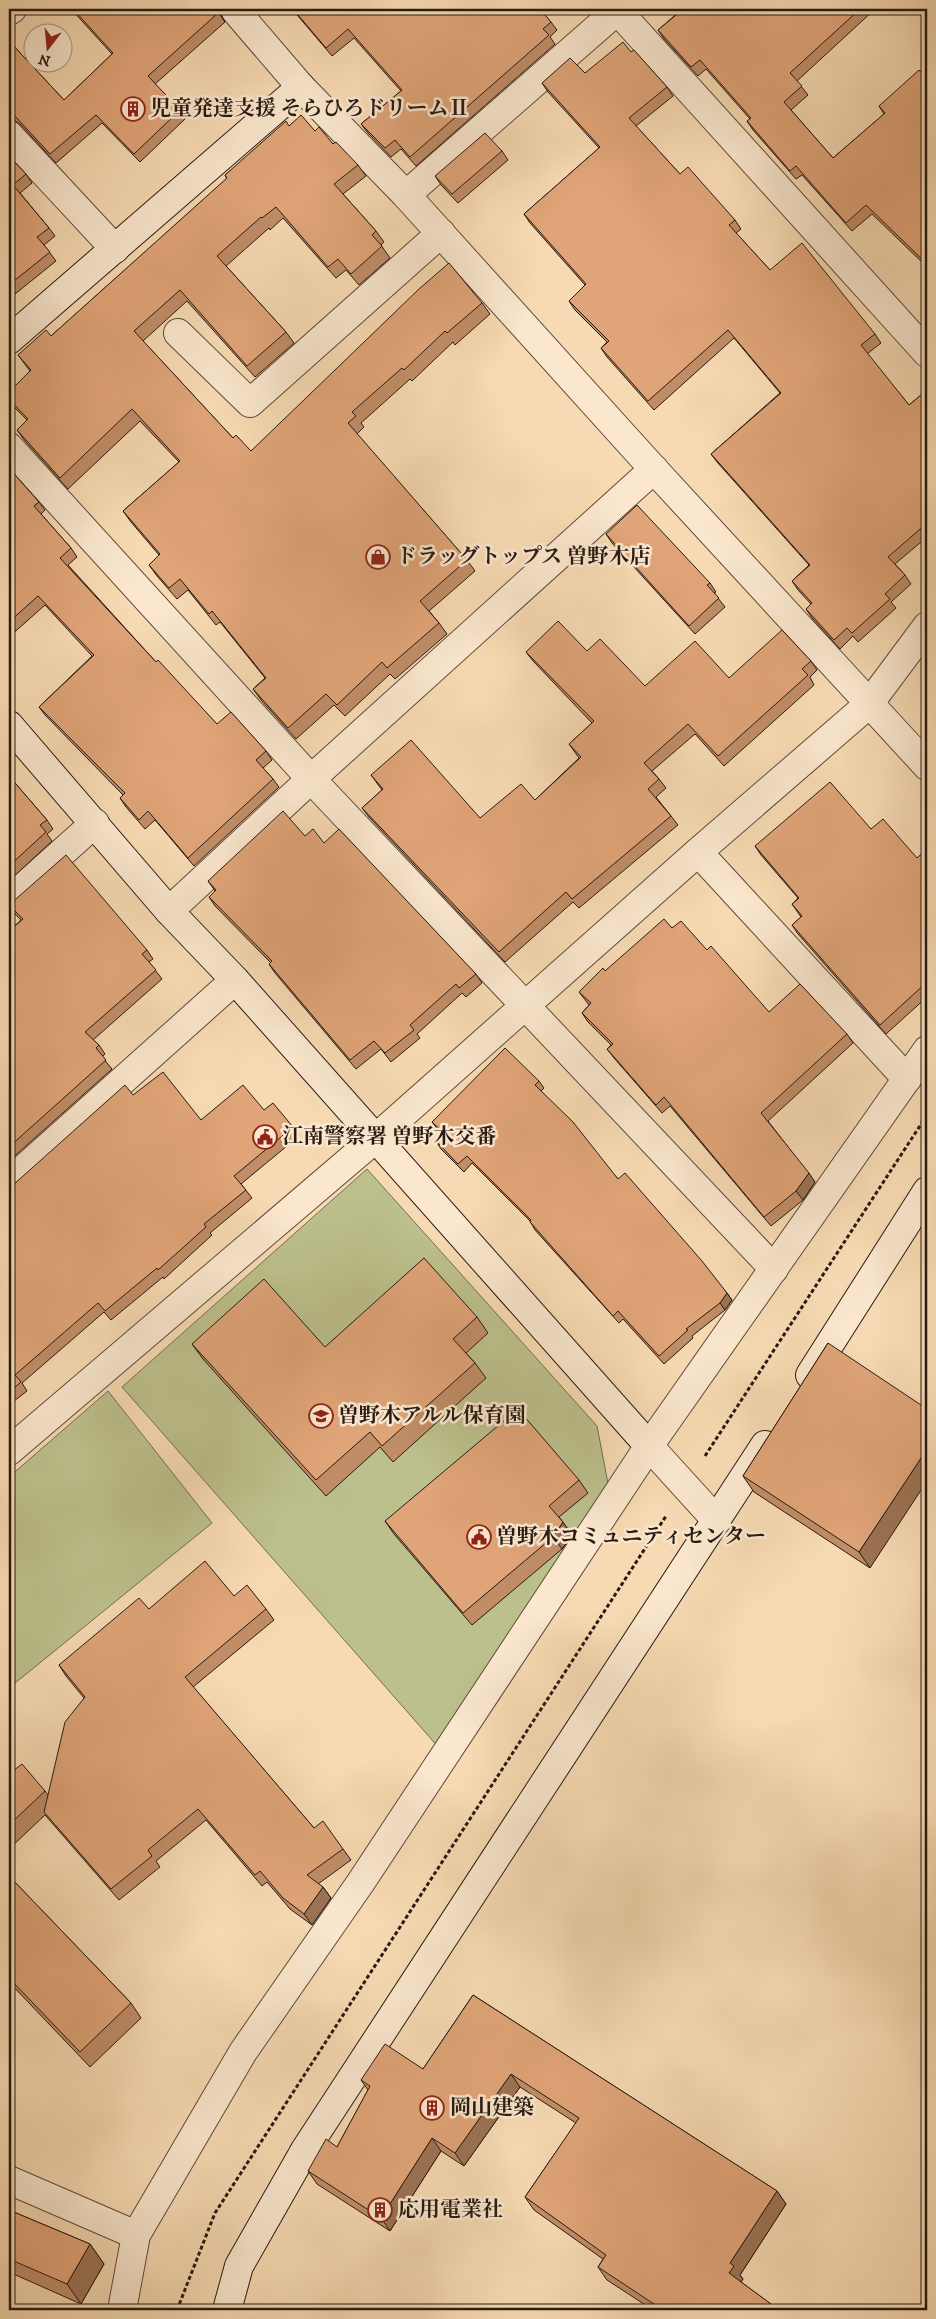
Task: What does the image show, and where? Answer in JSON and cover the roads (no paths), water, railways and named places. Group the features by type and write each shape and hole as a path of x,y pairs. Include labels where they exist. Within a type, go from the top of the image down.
{"street":[{"path":"234,9 301,87 406,196 654,470 927,766"},
{"path":"406,196 618,9 927,353"},
{"path":"9,340 301,87"},
{"path":"9,135 115,249"},
{"path":"178,333 250,404 440,233"},
{"path":"9,447 311,779 774,1269"},
{"path":"169,911 311,779 654,470"},
{"path":"9,1451 376,1138 868,704 927,626"},
{"path":"9,725 169,911 235,980 717,1521"},
{"path":"9,900 95,823"},
{"path":"698,852 907,1079"},
{"path":"9,1182 235,980"},
{"path":"122,2310 136,2235 243,2052 361,1882 649,1446 927,1050"},
{"path":"796,1397 927,1191"},
{"path":"227,2310 239,2266 305,2150 780,1422"},
{"path":"9,2180 136,2235"}],"place":[{"name":"児童発達支援 そらひろドリームⅡ","path":"133,109"},
{"name":"ドラッグトップス 曽野木店","path":"378,557"},
{"name":"江南警察署 曽野木交番","path":"265,1137"},
{"name":"曽野木アルル保育園","path":"321,1416"},
{"name":"曽野木コミュニティセンター","path":"479,1537"},
{"name":"岡山建築","path":"432,2108"},
{"name":"応用電業社","path":"380,2210"}]}
